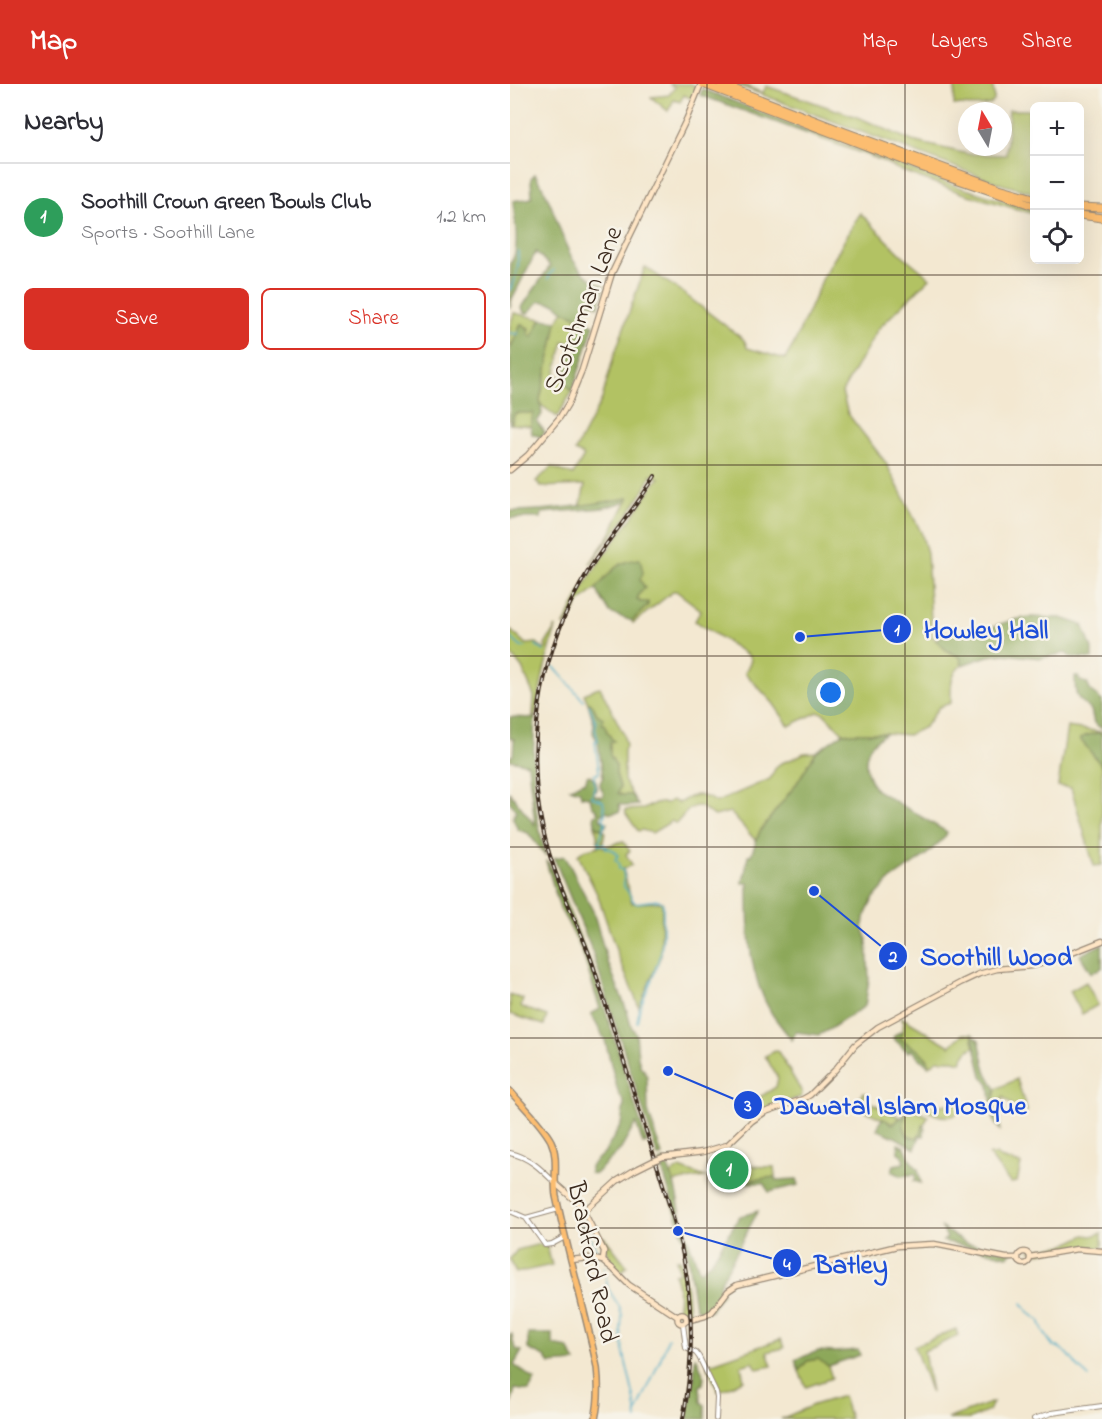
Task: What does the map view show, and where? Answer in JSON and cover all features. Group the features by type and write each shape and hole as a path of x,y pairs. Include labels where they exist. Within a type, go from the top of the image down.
{"highway":[{"path":"702,84 921,167 1030,204"},
{"path":"721,84 911,156 999,188 1030,197"},
{"path":"1084,207 1102,208"},
{"path":"1084,216 1102,218"}],"main road":[{"name":"Scotchman Lane","path":"510,470 534,448 560,417 569,402 582,370 612,273 702,84"},
{"path":"584,1211 617,1181 633,1171 663,1157 703,1152 727,1145 765,1112 807,1097 836,1070 855,1045 869,1033 946,990 988,971 1042,963 1102,941"},
{"name":"Bradford Road","path":"510,1091 551,1141 555,1155 555,1183 559,1209 597,1367 599,1387 595,1419"},
{"path":"555,1183 581,1206 604,1251 603,1262"},
{"path":"571,1260 589,1258 608,1264 629,1285 678,1317 678,1322 700,1318 712,1312 728,1291 737,1285 897,1246 934,1244 1006,1258 1018,1258"},
{"path":"1030,1257 1077,1249 1102,1251"},
{"path":"1018,1258 1024,1251 1030,1257"},
{"path":"1018,1258 1025,1264 1030,1261 1030,1257"}],"street":[{"path":"510,1153 540,1167 555,1183"},
{"path":"526,1218 559,1209"},
{"path":"510,1211 526,1218 545,1245 565,1237"},
{"path":"685,1321 686,1348 699,1357 716,1392 716,1419"},
{"path":"1034,1419 1052,1413 1102,1406"}],"green space":[{"path":"669,84 690,84 697,87 692,99 684,95 680,102 674,100 668,111 651,97 669,95 675,87"},
{"path":"734,84 741,84 763,93 766,86 860,118 912,141 958,152 958,156 1012,156 1012,110 1029,110 1030,192 1001,184"},
{"path":"955,84 992,84 993,102 958,102 958,105 954,105"},
{"path":"702,89 812,132 811,135 700,95"},
{"path":"812,132 956,186 1030,209 1030,213 962,193 811,135"},
{"path":"535,174 544,189 563,238 577,266 604,286 599,306 588,302 583,321 594,325 572,392 563,380 578,335 576,316 564,311 556,304 540,301 528,313 524,313 522,307 550,266 536,252 512,299 510,308 511,262 516,250 513,201 532,198 531,178"},
{"path":"860,213 901,254 930,278 878,329 842,392 848,414 886,463 921,532 927,553 932,636 946,650 960,657 962,665 953,677 951,703 939,707 925,727 908,735 843,733 823,713 818,712 789,726 773,703 745,673 751,660 749,656 695,621 701,610 676,591 633,623 632,621 648,605 637,600 640,593 616,567 596,589 579,603 564,625 593,571 660,478 651,474 634,505 590,564 609,536 628,498 580,507 585,485 541,487 536,481 552,467 573,475 584,456 575,451 602,399 613,359 645,267 682,292 744,340 747,348 785,359 823,278"},
{"path":"564,311 576,316 578,335 576,343 564,341 555,375 564,378 563,380 572,392 557,417 541,405 540,399 557,321"},
{"path":"514,313 541,319 532,337 528,336 529,328 521,324 510,350 510,326"},
{"path":"541,319 557,321 540,399 542,414 537,422 545,432 541,437 532,434 533,413 515,413 510,425 510,350 521,324 529,329 528,335 532,337"},
{"path":"515,413 534,413 531,426 511,424"},
{"path":"628,498 627,501 604,508 542,513 541,518 510,518 510,511 569,507"},
{"path":"640,559 643,573 640,580 645,588 637,599 640,602 648,602 648,605 632,621 610,613 596,589 619,565"},
{"path":"1029,617 1061,618 1083,625 1092,649 1092,659 1070,657 1066,653 1041,658 1005,654 988,656 962,665 960,657 946,650 936,640 946,633 966,635"},
{"path":"556,627 544,670 535,717 533,716 534,696 522,668 510,653 510,630 526,644 537,643 544,650"},
{"path":"1075,676 1087,683 1090,690 1102,701 1102,729 1094,723 1091,710 1077,696"},
{"path":"600,687 623,733 626,746 624,780 632,795 618,793 620,786 616,766 610,755 610,742 613,741 602,724 603,718 597,714 592,704 588,703 584,694"},
{"path":"588,703 592,704 597,714 603,718 602,724 614,741 610,742 610,755 616,766 620,787 618,793 632,795 638,805 619,804 619,812 603,813 601,820 607,823 602,829 595,825 594,815 598,812 592,806 590,797 581,796 580,791 570,788 586,781 587,776 590,775 596,781 597,789 593,791 595,795 602,797 604,794 600,786 603,777 598,742 593,733 594,724"},
{"path":"510,717 535,717 534,787 538,821 546,856 528,833 518,830 513,818 516,810 510,802 510,793 535,825 528,764 510,760 510,756 513,756 514,739 510,738"},
{"path":"1067,727 1102,732 1102,734 1096,733 1080,739 1102,766 1102,865 1094,866 1071,788 1058,786"},
{"path":"843,733 885,733 871,745 866,758 868,775 876,790 947,832 945,837 925,856 890,880 873,899 864,918 869,979 865,1006 819,1035 796,1032 792,1040 772,1014 758,983 753,967 749,934 748,883 742,883 748,855 751,855 760,831 797,783 816,752"},
{"path":"1096,733 1102,734 1102,766 1080,739"},
{"path":"816,752 797,783 760,831 756,841 730,812 715,816 695,806 688,810 676,824 672,821 652,833 638,831 626,814 625,810 644,809 655,803 667,803 672,800 679,803 694,795 702,795 717,802 770,779 776,767 781,763 804,753"},
{"path":"595,825 605,831 602,846 623,841 630,851 626,854 632,865 623,869 632,903 662,902 661,955 639,1007 618,956 598,896 578,855 584,850 599,846"},
{"path":"565,856 593,911 607,960 636,1034 638,1057 647,1077 648,1111 662,1155 658,1157 591,948 554,858"},
{"path":"546,861 548,861 591,964 647,1143 643,1144 636,1123 621,1149 595,1174 590,1173 590,1166 605,1152 621,1125 624,1103 618,1092 605,1040 591,1014 600,1009 582,951 560,909"},
{"path":"1102,944 1102,968 1091,973 1080,955"},
{"path":"1086,982 1098,1005 1082,1014 1070,991"},
{"path":"510,995 523,999 521,1007 547,1016 544,1025 510,1014"},
{"path":"901,1017 950,1046 963,1034 972,1034 975,1047 968,1051 961,1062 937,1060 930,1066 928,1059 901,1039 904,1023"},
{"path":"902,1031 901,1039 925,1056 928,1066 910,1049 908,1052 893,1038"},
{"path":"972,1034 979,1040 986,1071 996,1089 993,1107 1000,1123 1000,1130 994,1122 989,1085 982,1076"},
{"path":"777,1050 802,1092 801,1097 764,1109 754,1116 747,1108 738,1114 737,1107 742,1108 776,1087 778,1078 765,1056"},
{"path":"1017,1079 1027,1111 1012,1105 1003,1097 999,1108 1000,1123 994,1111 993,1102 996,1089"},
{"path":"863,1092 866,1093 864,1099 900,1117 893,1124 861,1109 858,1106"},
{"path":"959,1102 959,1109 953,1116 938,1115 928,1111 929,1107"},
{"path":"907,1106 909,1107 904,1118 904,1128 908,1136 917,1138 925,1125 924,1136 920,1136 915,1149 877,1129 882,1118 893,1124 904,1115"},
{"path":"909,1107 928,1116 921,1133 916,1138 908,1136 904,1128 904,1118"},
{"path":"898,1144 905,1147 911,1161 918,1169 921,1183 914,1181 915,1174 901,1176 892,1171 894,1165 904,1163"},
{"path":"989,1155 1021,1164 1017,1182 1010,1183"},
{"path":"665,1160 674,1182 684,1229 700,1272 713,1259 739,1217 758,1211 719,1285 722,1294 711,1310 703,1313 695,1307 686,1246 660,1162"},
{"path":"723,1161 738,1165 734,1180 719,1176"},
{"path":"746,1166 774,1167 775,1177 741,1181"},
{"path":"680,1168 705,1177 674,1182 671,1174"},
{"path":"775,1177 776,1180 797,1179 799,1185 769,1192 763,1183 746,1183 746,1181"},
{"path":"942,1228 966,1243 1013,1252 1007,1256 943,1241 947,1238"},
{"path":"1102,1233 1102,1248 1077,1246 1038,1253 1031,1250 1065,1245 1085,1235 1092,1236"},
{"path":"601,1237 605,1238 627,1266 620,1273 612,1264"},
{"path":"540,1244 547,1247 552,1265 516,1273 510,1259 517,1250"},
{"path":"676,1258 680,1259 687,1289 689,1313 675,1313 679,1299 674,1274 679,1273"},
{"path":"956,1329 958,1336 924,1351 931,1393 914,1346"},
{"path":"510,1334 512,1334 517,1350 522,1351 514,1365 535,1380 529,1391 515,1389 510,1410"},
{"path":"528,1334 553,1334 553,1345 568,1348 576,1362 550,1364 545,1357 528,1349"},
{"path":"781,1339 784,1348 767,1352 772,1366 757,1369 753,1362 741,1366 744,1380 718,1391 707,1365"},
{"path":"858,1350 860,1355 828,1366 818,1359 807,1361 799,1371 795,1360 818,1351"},
{"path":"695,1357 704,1377 703,1384 700,1386 701,1402 705,1405 705,1419 687,1419 694,1381"},
{"path":"818,1359 828,1366 832,1378 806,1387 799,1371 807,1361"},
{"path":"843,1396 850,1419 781,1419 813,1405"},
{"path":"993,1402 989,1411 970,1419 947,1419"}],"waterway":[{"path":"510,290 517,269 518,251"},
{"path":"548,279 554,270"},
{"path":"510,333 517,334 518,331"},
{"path":"510,637 521,647 526,647"},
{"path":"536,645 544,651"},
{"path":"554,667 583,700"},
{"path":"589,705 596,723 598,741 595,741 599,771 598,774 594,774 595,785 592,797 603,801 605,814 603,819 606,822 600,845 604,844 606,848 617,853 615,860 619,863 619,869 623,870 624,887 635,903 659,900 663,904 661,952 653,977"},
{"path":"637,1022 640,1007 652,979"},
{"path":"579,1221 599,1255"},
{"path":"604,1267 608,1289 619,1306 622,1316 623,1350 637,1419"},
{"path":"1022,1303 1029,1313 1039,1320 1044,1333"},
{"path":"1045,1334 1053,1346 1068,1354 1089,1377"},
{"path":"637,1412 668,1338"}],"railway":[{"path":"655,476 590,568 561,624 542,691 535,750 539,810 545,839 563,892 593,965 681,1246 688,1289 691,1332 689,1376 683,1419"}],"place":[{"name":"Howley Hall","path":"800,637"},
{"name":"Soothill Wood","path":"814,891"},
{"name":"Dawatal Islam Mosque","path":"668,1071"},
{"name":"Soothill Crown Green Bowls Club","path":"729,1170"},
{"name":"Batley","path":"678,1231"}]}
